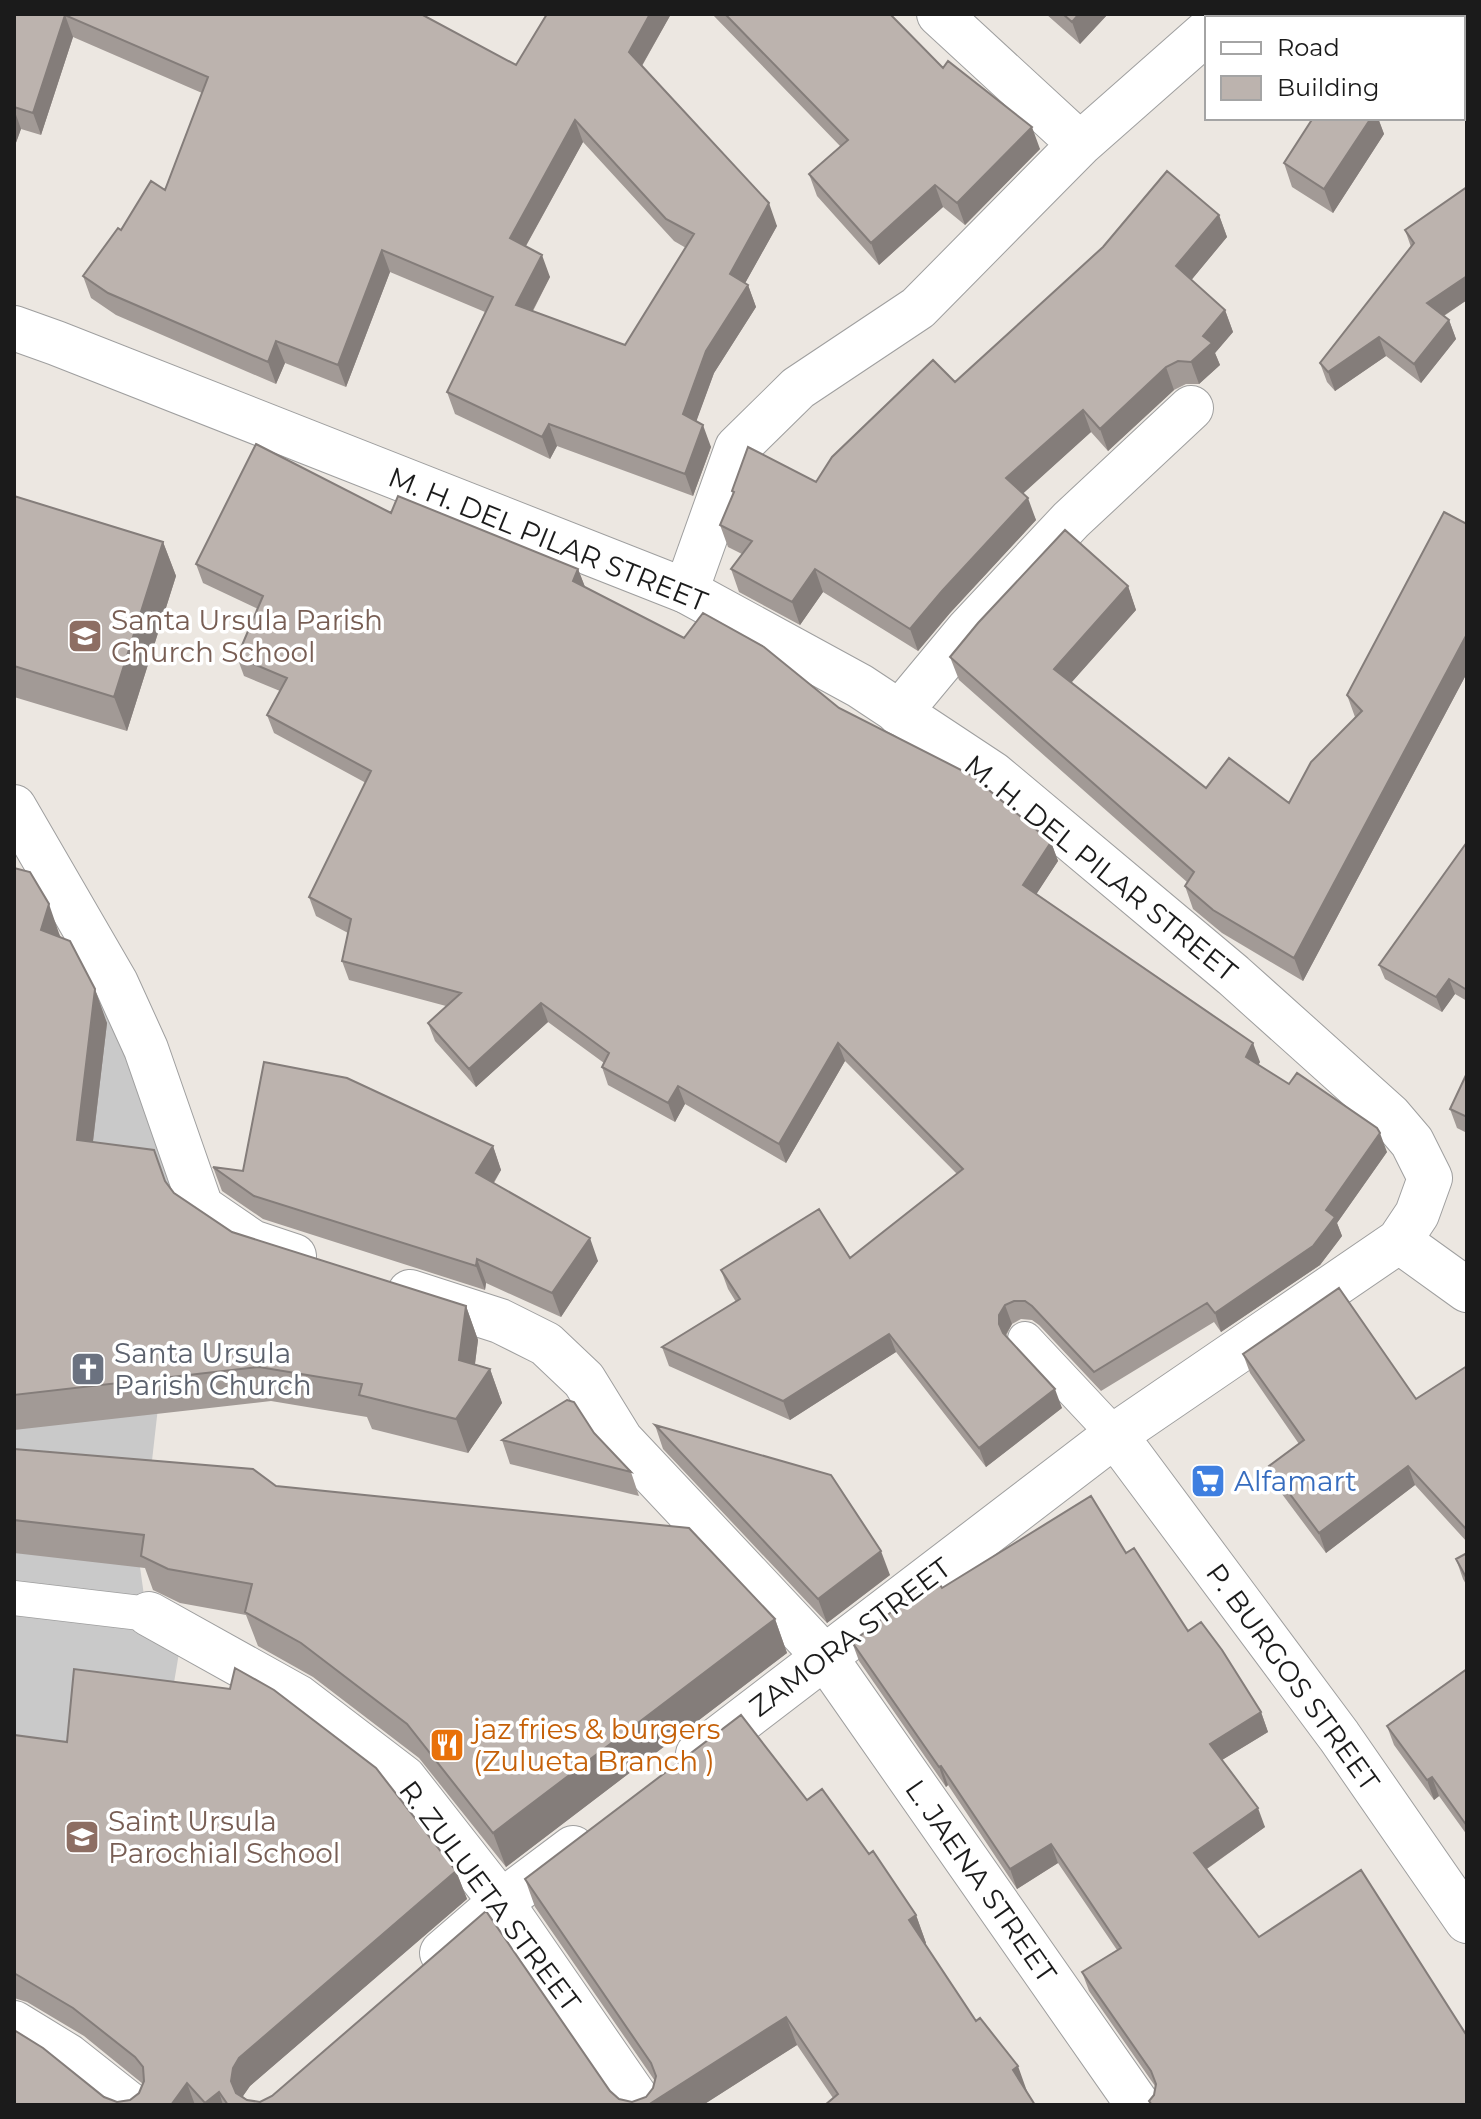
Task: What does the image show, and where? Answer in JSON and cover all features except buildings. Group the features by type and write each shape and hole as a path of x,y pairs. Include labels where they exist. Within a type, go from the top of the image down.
{"street":[{"path":"939,14 1080,144"},
{"path":"686,591 737,448 798,388 918,308 1080,144 1205,34"},
{"name":"M. H. DEL PILAR STREET","path":"14,328 686,591 860,686 993,774 1233,975 1389,1115 1412,1142 1430,1178"},
{"path":"899,713 968,630 1071,520 1191,408"},
{"path":"14,807 116,983 146,1049 201,1207 252,1242 325,1266"},
{"name":"ZAMORA STREET","path":"663,1780 1115,1435 1399,1241 1417,1214 1430,1178"},
{"path":"1399,1241 1467,1290"},
{"name":"L. JAENA STREET","path":"369,1279 500,1321 546,1344 584,1380 621,1440 825,1657 1138,2105"},
{"name":"P. BURGOS STREET","path":"1115,1435 1339,1736 1467,1921"},
{"name":"R. ZULUETA STREET","path":"149,1614 298,1697 404,1778 501,1902 641,2105"},
{"path":"407,1983 501,1902 601,1827"},
{"path":"14,2023 68,2056 130,2105"}],"lane":[{"path":"1025,1339 1115,1435"},
{"path":"14,1598 149,1614"}],"shaded area":[{"name":"Santa Ursula Parish Church","path":"14,972 111,985 183,1186 140,1567 149,1631 181,1641 157,1784 14,1761"}],"place":[{"name":"Santa Ursula Parish Church School","path":"85,636"},
{"name":"Santa Ursula Parish Church","path":"88,1369"},
{"name":"Alfamart","path":"1208,1481"},
{"name":"jaz fries & burgers (Zulueta Branch )","path":"447,1745"},
{"name":"Saint Ursula Parochial School","path":"82,1837"}]}
